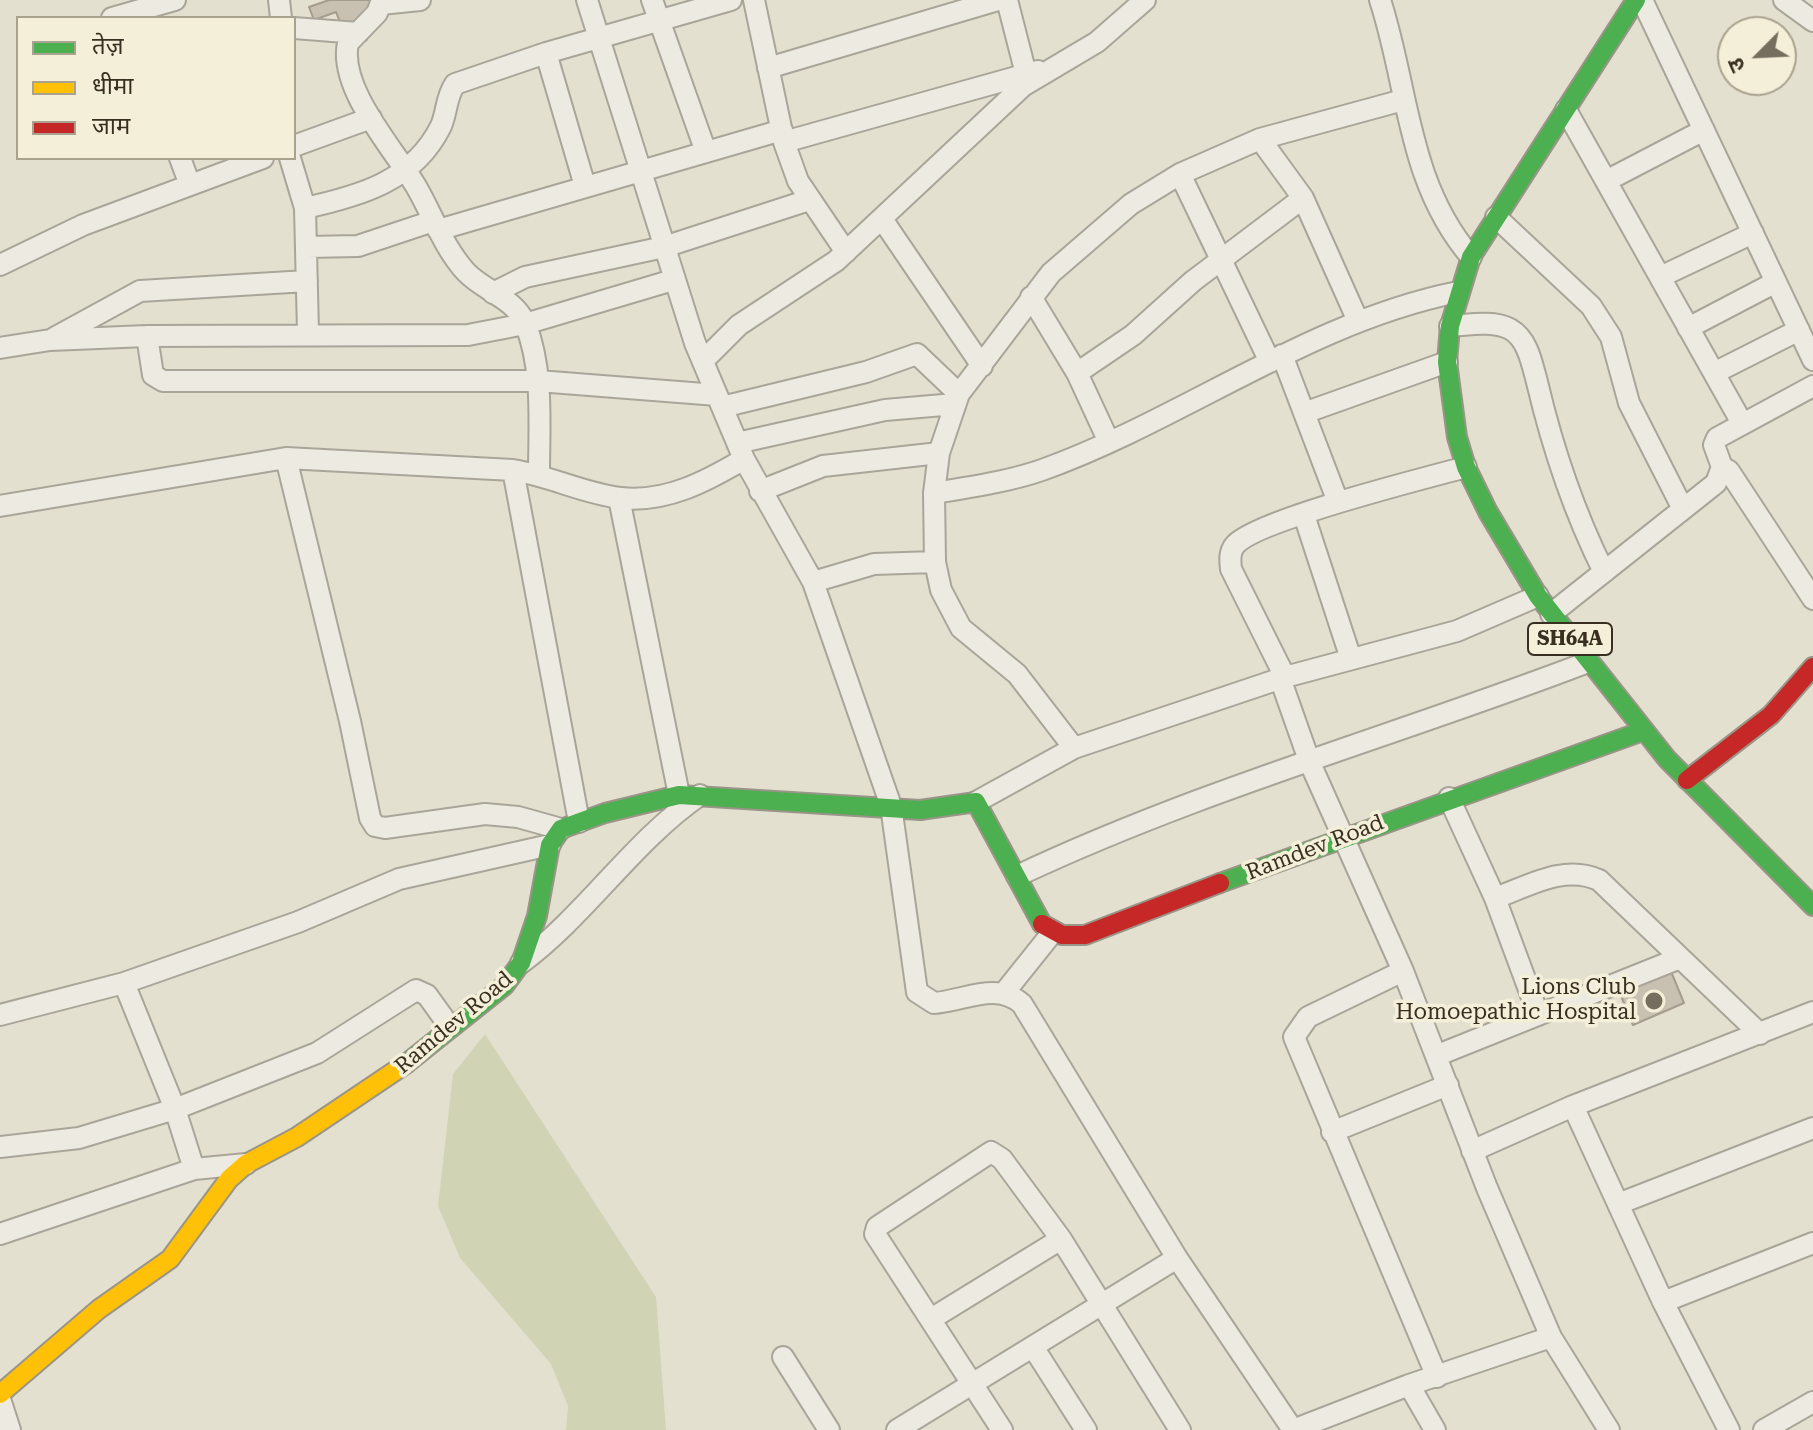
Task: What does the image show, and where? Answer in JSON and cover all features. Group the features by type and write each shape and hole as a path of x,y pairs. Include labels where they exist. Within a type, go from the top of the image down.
{"street":[{"path":"121,13 175,0"},
{"path":"420,0 382,2 348,43 347,65 371,118 466,272 505,299 525,324 538,381 539,474"},
{"path":"587,0 673,280 703,361 740,451 813,582 891,806 917,992 934,1003 1004,993 1022,1004 1177,1258 1293,1430 1409,1385 1551,1337"},
{"path":"652,0 706,152"},
{"path":"305,208 359,197 405,170 441,124 449,92 455,84 546,53 731,0"},
{"path":"754,0 783,136 798,181 846,252"},
{"path":"768,68 998,0"},
{"path":"1007,0 1026,74"},
{"path":"703,361 739,325 801,286 846,252 1023,86 1097,42 1145,0"},
{"path":"1380,0 1403,100 1438,212 1471,257"},
{"path":"1639,0 1813,360"},
{"name":"SH64A","path":"1639,0 1471,257 1447,362 1457,437 1466,467 1538,596 1556,610 1615,675 1693,776 1813,906"},
{"path":"1784,0 1813,21"},
{"path":"296,28 358,33"},
{"path":"546,53 585,186"},
{"path":"307,247 358,246 706,152 783,136 1047,70"},
{"path":"1074,748 1017,674 961,628 941,590 935,562 934,493 939,453 957,399 1051,273 1131,204 1180,174 1260,139 1403,100"},
{"path":"1566,110 1742,423"},
{"path":"296,145 371,118"},
{"path":"1606,181 1704,130"},
{"path":"1260,139 1303,198 1358,321"},
{"path":"181,160 190,185"},
{"path":"0,265 83,225 258,160"},
{"path":"291,160 305,208 308,332"},
{"path":"1180,174 1304,413 1338,502"},
{"path":"1077,373 1133,335 1193,281 1223,262 1303,198"},
{"path":"493,293 525,277 664,247 809,200"},
{"path":"1496,217 1591,306 1611,337 1629,403 1683,509"},
{"path":"882,219 982,366"},
{"path":"1660,277 1753,233"},
{"path":"0,348 50,340 147,336 308,332 445,336 525,324 673,280"},
{"path":"50,340 140,291 307,281"},
{"path":"1688,328 1776,282"},
{"path":"1031,297 1077,373 1109,442"},
{"path":"934,493 1041,470 1109,442 1276,358 1358,321 1423,299 1512,330 1524,343 1555,457 1576,516 1604,572"},
{"name":"SH64A","path":"1456,313 1465,396 1475,448 1511,528 1588,662 1643,731 1813,884"},
{"path":"1714,373 1799,330"},
{"path":"147,336 153,375 163,381 538,381 719,401 866,372 917,354 957,399"},
{"path":"1304,413 1447,362"},
{"path":"1813,386 1742,423 1717,438 1714,445 1722,467 1729,471 1813,599"},
{"path":"0,506 286,458 513,470 539,474 619,498 672,494 714,477 740,451 885,410 957,399"},
{"path":"760,491 823,466 939,453"},
{"path":"286,458 350,721 370,818 375,826 385,828 485,814 518,817 563,832"},
{"path":"1466,467 1338,502 1249,536 1235,545 1230,556 1238,585 1282,678 1310,763 1403,971 1438,1055 1472,1151 1551,1337 1609,1430"},
{"path":"1556,610 1716,483 1722,467"},
{"path":"513,470 563,832"},
{"path":"619,498 689,795"},
{"path":"1304,515 1351,659"},
{"path":"813,582 874,564 935,562"},
{"path":"0,1015 124,983 298,922 399,879 689,795 920,810 976,802 1074,748 1282,678 1457,631 1538,596"},
{"path":"1017,876 1177,806 1310,763 1588,662"},
{"path":"1693,776 1767,721 1799,688 1813,667"},
{"name":"Ramdev Road","path":"1052,933 1066,937 1085,935 1342,837 1643,731"},
{"path":"521,963 552,939 689,795"},
{"path":"1449,798 1495,898 1538,1014"},
{"path":"976,802 1035,915 1052,933 1004,993"},
{"name":"Ramdev Road","path":"3,1411 99,1309 170,1259 186,1242 229,1179 246,1164 297,1137 388,1079 504,986 521,963 563,832"},
{"path":"1495,898 1559,875 1584,873 1599,880 1760,1034"},
{"path":"1438,1055 1680,958"},
{"path":"1403,971 1308,1017 1298,1026 1294,1037 1297,1051 1437,1377"},
{"path":"124,983 175,1109 194,1169"},
{"path":"0,1147 79,1138 175,1109 317,1053 416,990 427,995 450,1027"},
{"path":"1472,1151 1573,1106 1813,1012"},
{"path":"1332,1132 1448,1085"},
{"path":"1573,1106 1663,1302 1729,1430"},
{"path":"1618,1204 1813,1128"},
{"path":"1002,1430 974,1383 876,1239 877,1227 985,1155 997,1153 1061,1239 1180,1430"},
{"path":"0,1234 194,1169 246,1164"},
{"path":"931,1319 1061,1239"},
{"path":"1663,1302 1813,1243"},
{"path":"897,1430 1177,1258"},
{"path":"1033,1347 1086,1430"},
{"path":"783,1357 829,1430"},
{"path":"1409,1385 1435,1430"},
{"path":"1764,1430 1813,1402"}],"green space":[{"path":"485,1034 656,1297 666,1430 566,1430 568,1406 551,1364 460,1258 438,1206 453,1074"}],"building":[{"path":"329,0 374,0 361,23 341,25 336,12 314,20 309,7"},
{"path":"1670,969 1684,1003 1633,1025 1619,991"}],"traffic: fast":[{"path":"1636,0 1471,257 1450,326 1447,362 1457,437 1466,467 1488,512 1538,596 1667,759 1813,906"},
{"path":"1220,883 1643,731"},
{"path":"407,1063 504,986 521,963 537,916 550,845 561,829 605,813 679,795 920,810 976,802 1042,924"}],"traffic: slow":[{"path":"0,1394 99,1309 170,1259 229,1179 246,1164 297,1137 407,1063"}],"traffic: jam":[{"path":"1687,780 1771,715 1813,667"},
{"path":"1042,924 1062,935 1085,935 1220,883"}],"place":[{"name":"Lions Club Homoepathic Hospital","path":"1654,1001"}]}
